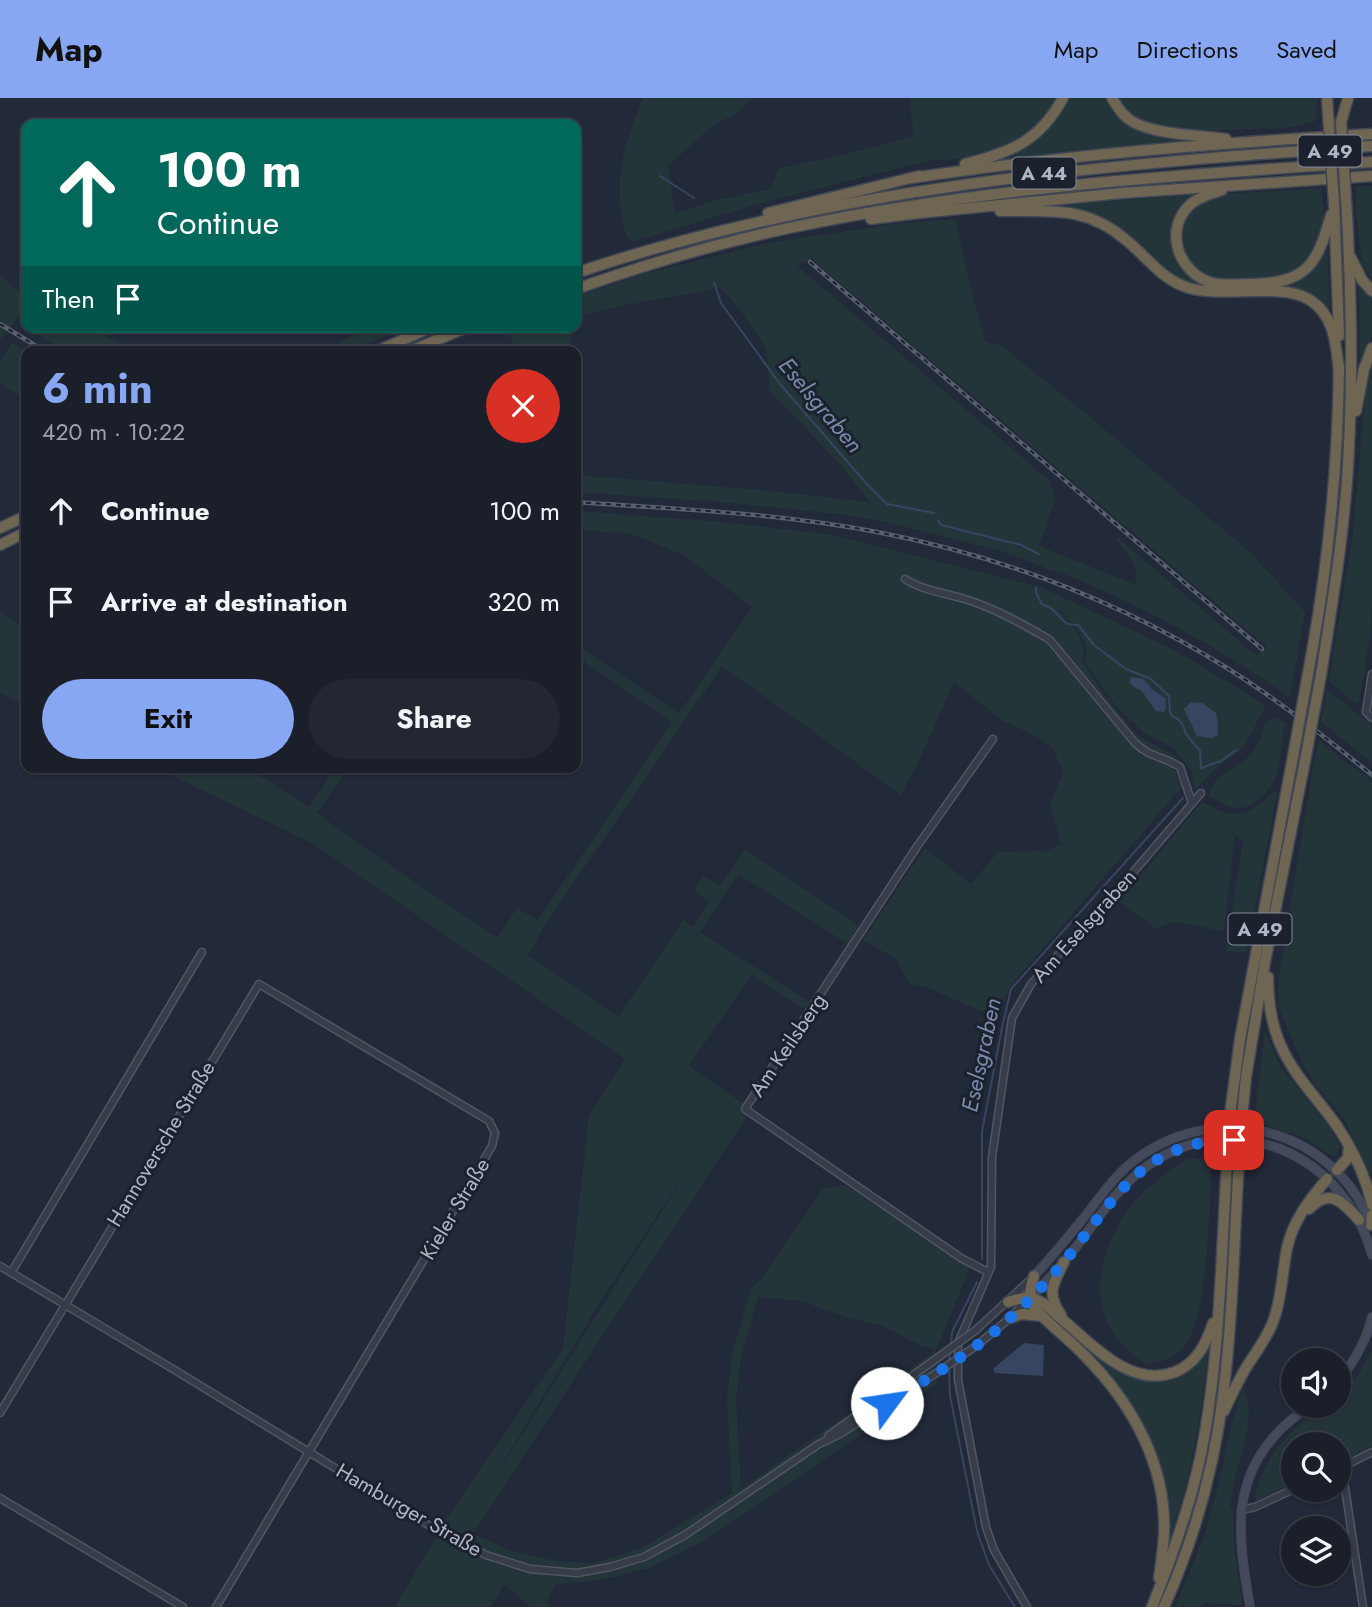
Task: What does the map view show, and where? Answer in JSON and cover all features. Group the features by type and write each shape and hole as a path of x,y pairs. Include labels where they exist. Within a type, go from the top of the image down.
{"highway":[{"path":"719,231 781,209 912,178 1005,152 1037,134 1049,121 1063,98"},
{"path":"1111,98 1132,122 1154,130 1250,142"},
{"name":"A 49","path":"1237,1108 1246,1077 1325,652 1340,550 1349,448 1352,339 1349,254 1337,212 1326,98"},
{"name":"A 49","path":"1152,1607 1178,1540 1201,1455 1212,1387 1233,1161 1240,1040 1320,605 1338,435 1337,212 1340,98"},
{"path":"1341,122 1348,98"},
{"path":"912,178 1062,158 1372,134"},
{"name":"A 44","path":"581,271 719,231 828,206 928,189 1184,159 1372,146"},
{"name":"A 44","path":"581,287 724,244 815,223 980,195 1124,180 1372,162"},
{"path":"724,244 871,219 955,209 1110,194 1372,176"},
{"path":"1252,184 1222,190 1193,202 1184,212 1175,235 1181,259 1199,277 1224,284 1272,283 1297,276 1318,254 1337,212"},
{"path":"955,209 1084,215 1108,226 1165,276 1186,287 1211,292 1277,292 1301,296 1318,306 1332,328 1339,372"},
{"path":"1349,254 1362,280 1372,291"},
{"path":"389,346 418,333"},
{"path":"422,346 454,333"},
{"path":"1349,448 1364,369 1372,348"},
{"path":"0,528 21,518"},
{"path":"0,545 21,534"},
{"path":"1269,944 1269,1001 1277,1037 1292,1066 1349,1146 1365,1180 1372,1205"},
{"path":"1336,1170 1348,1158 1349,1146"},
{"name":"A 49","path":"1164,1607 1196,1520 1209,1474 1219,1420 1230,1327 1233,1161"},
{"path":"1219,1420 1241,1376 1272,1326 1280,1296 1286,1250 1297,1221 1307,1203 1327,1179"},
{"path":"1297,1221 1315,1203 1328,1198 1340,1201 1359,1220"},
{"path":"1372,1215 1372,1227"},
{"path":"1064,1262 1053,1283 1052,1294 1054,1305 1067,1323"},
{"path":"1034,1276 1030,1298 1035,1309 1074,1345 1107,1381 1134,1418 1147,1443 1157,1470 1163,1505 1164,1537 1157,1595"},
{"path":"1008,1302 1024,1298 1041,1301 1124,1368 1138,1374 1158,1376 1182,1368 1198,1356 1208,1337 1219,1304"},
{"path":"1010,1318 1022,1314 1042,1316"}],"main road":[{"path":"1034,1276 1120,1173 1149,1150 1196,1131 1222,1128 1261,1131 1300,1144 1336,1170 1354,1191 1372,1227"},
{"path":"1030,1298 1064,1262 1120,1190 1136,1174 1164,1155 1186,1146 1222,1140 1267,1144 1295,1155 1327,1179 1346,1199 1359,1220 1372,1255"},
{"path":"1327,1179 1336,1170"},
{"path":"1351,1364 1362,1347 1372,1317"},
{"path":"1250,1607 1240,1528 1241,1510 1249,1479 1265,1449 1295,1418"}],"street":[{"path":"905,579 917,587 972,601 1049,639 1141,749 1180,767 1192,803"},
{"path":"1372,674 1366,712 1372,718"},
{"name":"Am Keilsberg","path":"988,1272 961,1258 745,1109 916,848 993,738"},
{"name":"Am Eselsgraben","path":"1027,1607 994,1550 986,1527 958,1380 958,1343 991,1267 992,1157 1012,1018 1031,984 1112,897 1201,793"},
{"path":"11,1273 202,952"},
{"name":"Hannoversche Straße","path":"0,1413 259,984"},
{"name":"Kieler Straße","path":"259,984 489,1121 495,1133 492,1146 309,1452"},
{"name":"Hamburger Straße","path":"0,1266 435,1529 486,1555 530,1569 577,1573 627,1563 685,1535 819,1444 840,1434 976,1346 1030,1298"},
{"path":"819,1444 976,1330 1034,1276"},
{"path":"216,1607 309,1452"},
{"path":"1351,1462 1372,1452"},
{"path":"1241,1510 1255,1507 1281,1495"},
{"path":"0,1498 183,1607"},
{"path":"1346,1502 1363,1607"}],"shaded area":[{"path":"643,98 752,98 737,113 713,125 668,166 675,213 717,200 770,189 779,168 914,136 909,98 1105,98 1110,108 1125,123 1144,132 1176,138 1177,142 1009,158 931,160 765,202 631,242 624,227 620,201 621,170 627,141"},
{"path":"1116,98 1317,98 1314,122 1287,128 1201,131 1140,121 1128,113"},
{"path":"1356,186 1372,186 1372,281 1362,264 1356,215"},
{"path":"1322,188 1321,236 1310,257 1292,274 1274,281 1212,277 1195,268 1183,249 1186,220 1200,204 1210,199 1234,193"},
{"path":"1202,194 1173,227 1171,239 1176,256 1210,286 1206,287 1172,274 1111,222 1068,208 1073,204"},
{"path":"955,219 985,340 999,344 1252,554 1305,612 1290,698 1229,657 1145,611 1093,586 994,549 847,515 581,492 581,475 753,489 870,502 839,463 770,392 766,348 737,306 720,288 581,316 581,295 639,275 772,242 895,224","holes":["812,259 1266,647 1257,656 1118,538 1116,540 1134,565 1136,585 1039,546 1055,498 1050,481 796,267"]},
{"path":"1327,240 1330,316 1322,306 1264,288 1287,283"},
{"path":"0,274 21,293 21,313 0,340"},
{"path":"1359,281 1372,295 1372,336 1360,369"},
{"path":"35,333 100,333 125,346 56,346"},
{"path":"359,333 392,333 361,346 330,346"},
{"path":"509,333 571,333 570,346 514,346"},
{"path":"12,343 21,348 21,397 0,383 0,361"},
{"path":"1372,360 1372,604 1370,636 1359,704 1329,681 1353,534 1365,394"},
{"path":"581,511 725,522 833,535 1043,588 1176,651 1266,705 1245,745 1195,790 1192,772 1174,748 1146,734 1119,710 1085,663 1087,651 1083,638 1059,608 1080,639 1083,646 1082,661 1107,699 1138,736 1176,756 1173,767 1182,787 1009,988 999,1019 931,989 909,983 896,959 863,940 925,848 971,884 998,852 1047,851 1061,844 1050,803 1063,773 1053,748 1034,735 1003,721 954,682 901,795 722,666 545,925 528,955 618,1017 683,920 693,927 709,901 694,891 703,876 720,886 745,850 859,926 848,944 738,874 700,932 810,1002 804,1009 751,975 689,1066 741,1102 753,1107 473,1533 508,1550 556,1561 595,1563 641,1548 732,1493 727,1399 732,1354 751,1288 762,1278 823,1189 845,1185 969,1267 936,1350 937,1383 704,1541 649,1568 601,1580 556,1584 546,1602 551,1607 531,1607 504,1584 491,1607 395,1607 446,1520 563,1348 589,1116 625,1059 312,843 166,773 256,773 309,807 332,773 345,773 317,813 497,938 517,908 538,920 672,722 581,659 581,648 679,713 752,607 684,555 631,534 581,530","holes":["692,1163 502,1466 605,1294","758,1297 801,1301 853,1319 881,1325 919,1345 935,1350 860,1406 741,1488 736,1401 741,1357"]},
{"path":"0,612 21,626 21,704 0,693"},
{"path":"1327,689 1372,726 1372,763 1321,722"},
{"path":"1275,717 1285,723 1278,770 1270,787 1256,801 1240,808 1228,806 1210,796 1215,782 1252,753 1265,723"},
{"path":"1319,739 1372,782 1372,1177 1344,1119 1316,1086 1303,1064 1278,1006 1279,974"},
{"path":"1278,789 1246,953 1226,951 1243,840 1235,836 1224,931 1174,922 1156,929 1119,901 1202,802 1226,812 1243,813"},
{"path":"1265,1031 1280,1066 1330,1128 1340,1147 1336,1156 1328,1154 1305,1138 1254,1122"},
{"path":"1188,1158 1203,1159 1211,1169 1202,1292 1190,1336 1181,1350 1165,1360 1146,1364 1126,1349 1112,1332 1100,1293 1101,1273 1116,1231 1134,1202"},
{"path":"1063,1326 1110,1365 1146,1381 1164,1382 1182,1375 1200,1361 1209,1347 1194,1448 1183,1498 1167,1547 1150,1443 1061,1328"},
{"path":"1372,1349 1372,1445 1351,1457 1351,1432 1292,1432 1308,1418 1351,1418 1351,1383 1358,1376"},
{"path":"1243,1386 1249,1419 1230,1508 1233,1510 1234,1546 1242,1605 1204,1603 1202,1607 1175,1607 1205,1534"},
{"path":"1281,1444 1281,1490 1255,1501 1261,1476"}],"water":[{"path":"1131,677 1143,679 1165,698 1164,712 1156,711 1142,691 1129,682"},
{"path":"1191,702 1202,703 1216,713 1218,735 1211,738 1197,736 1184,709"},
{"path":"1024,1343 1044,1345 1043,1376 995,1373 993,1369"}],"waterway":[{"name":"Eselsgraben","path":"660,176 694,198"},
{"name":"Eselsgraben","path":"714,282 721,303 780,384 865,482 887,504 934,513"},
{"name":"Eselsgraben","path":"938,520 941,525 1021,545 1039,554"},
{"name":"Eselsgraben","path":"1036,587 1042,604 1051,608 1067,624 1078,625 1095,646 1126,669 1151,679 1169,696 1172,716 1183,725 1186,734 1200,751 1201,768 1221,761 1236,750"},
{"name":"Eselsgraben","path":"982,1259 982,1131 1011,989 1183,798"},
{"name":"Eselsgraben","path":"951,1345 952,1332 977,1282"},
{"name":"Eselsgraben","path":"949,1362 950,1350"},
{"name":"Eselsgraben","path":"949,1368 950,1396 977,1531 989,1565 1015,1607"}],"railway":[{"path":"810,262 1262,649"},
{"path":"0,324 36,346"},
{"path":"581,502 802,520 923,542 1014,568 1101,602 1186,644 1265,693 1372,775"}],"route":[{"path":"887,1403 976,1346 1010,1318 1058,1269 1120,1190 1144,1167 1186,1146 1234,1140"}]}
